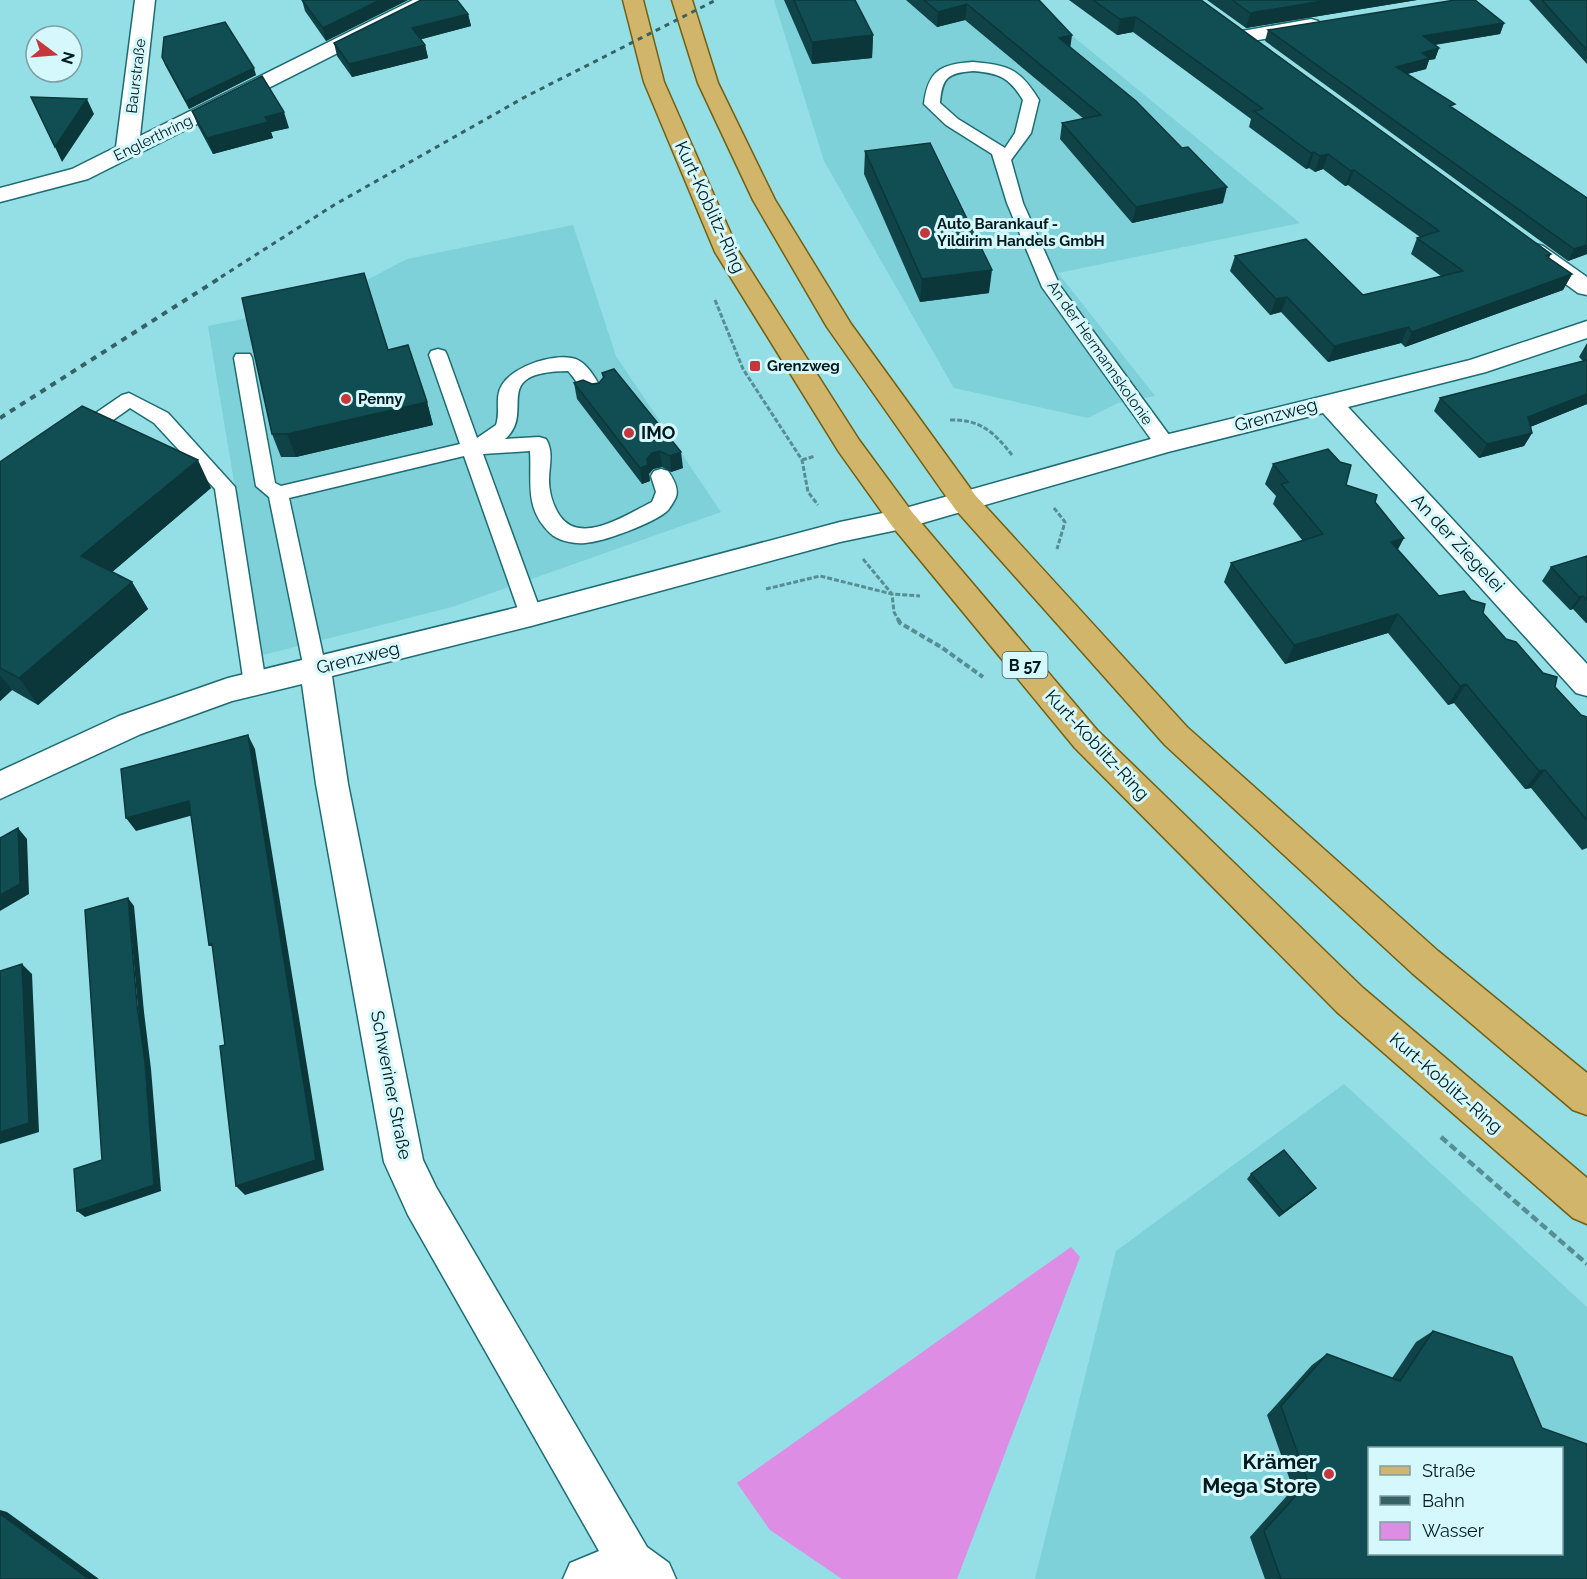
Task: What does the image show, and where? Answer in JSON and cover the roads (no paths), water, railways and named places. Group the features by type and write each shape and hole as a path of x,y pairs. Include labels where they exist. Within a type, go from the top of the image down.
{"main road":[{"name":"Kurt-Koblitz-Ring","path":"633,0 654,82 727,252 849,446 902,519 1086,739 1350,1000 1587,1204"},
{"path":"682,0 708,83 764,200 840,327 965,502 1176,736 1425,962 1587,1096"}],"street":[{"name":"Baurstraße","path":"127,152 145,0"},
{"name":"Englerthring","path":"0,195 80,174 428,0"},
{"path":"1261,51 1233,31 1332,22"},
{"path":"1520,239 1587,288"},
{"name":"Grenzweg","path":"0,786 130,725 228,690 531,615 840,532 902,519 1165,444 1477,366 1587,329"},
{"name":"An der Ziegelei","path":"1328,402 1587,684"},
{"name":"Schweriner Straße","path":"315,669 332,784 404,1162 422,1201 642,1571"},
{"path":"586,1579 642,1571"}],"lane":[{"path":"967,66 996,70 1018,80 1031,100 1028,120 1021,141 1003,159 999,151 952,122 932,104 934,84 945,72 967,66"},
{"name":"An der Hermannskolonie","path":"1003,159 1015,203 1051,287 1165,444"},
{"path":"438,355 531,615"},
{"path":"243,358 266,486 278,494 315,669"},
{"path":"471,448 496,436 506,427 507,398 512,383 524,372 547,365 573,365 583,375 594,393"},
{"path":"65,444 129,399 161,418 225,487 255,684"},
{"path":"278,494 471,448 539,444 542,456 539,485 545,508 554,526 562,533 576,537 592,536 659,507 667,499 667,489 661,476"}],"water":[{"path":"1071,1247 1080,1257 957,1579 842,1579 770,1530 737,1483"}],"railway":[{"path":"221,277 334,205 525,97 716,0"},
{"path":"0,418 223,276"}],"place":[{"name":"Auto Barankauf - Yildirim Handels GmbH","path":"925,233"},
{"name":"Grenzweg","path":"755,366"},
{"name":"Penny","path":"346,399"},
{"name":"IMO","path":"629,433"},
{"name":"Krämer Mega Store","path":"1329,1474"}]}
